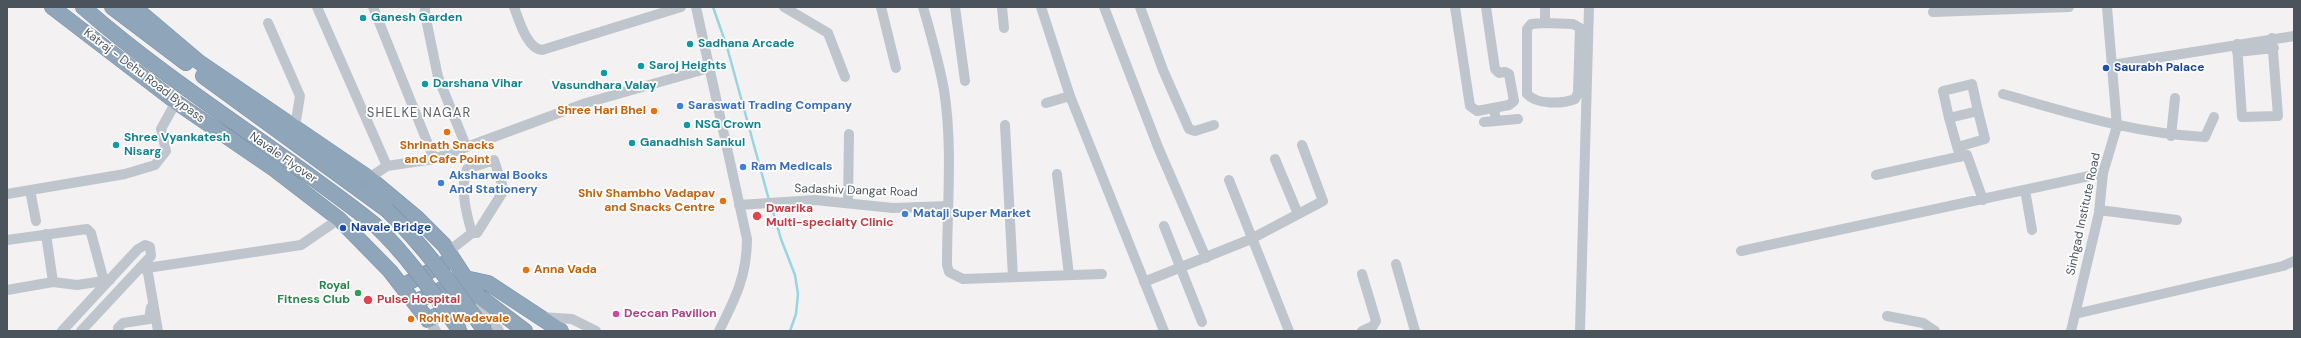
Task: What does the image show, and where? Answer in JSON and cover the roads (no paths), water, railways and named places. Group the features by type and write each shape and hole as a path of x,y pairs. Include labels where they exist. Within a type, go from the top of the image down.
{"highway":[{"name":"Katraj - Dehu Road Bypass","path":"52,7 176,102 280,173 339,219 358,237 402,286 432,326 476,294"},
{"name":"Navale Flyover","path":"82,7 216,111 346,202 374,224 400,249 420,273 460,331"},
{"name":"Navale Flyover","path":"112,7 228,95 387,210 414,236 493,330"},
{"path":"134,7 199,62 369,178 417,218 451,255 476,294 525,331"},
{"path":"402,286 451,255"},
{"path":"415,302 465,278 488,283 561,331"}],"street":[{"path":"317,7 387,166"},
{"path":"373,7 434,159"},
{"path":"425,7 425,14 438,77 466,146"},
{"path":"517,8 533,48 549,50 615,26 681,7"},
{"path":"696,7 747,239 747,259 743,278 719,331"},
{"path":"784,7 828,33 845,77"},
{"path":"881,7 896,68"},
{"path":"923,7 944,91 947,131 947,265 949,272 963,279 1102,274"},
{"path":"955,7 965,81"},
{"path":"1002,7 1004,28"},
{"path":"1042,7 1070,96 1164,331"},
{"path":"1104,7 1158,147 1206,258"},
{"path":"1140,7 1163,70 1189,129 1195,130 1214,125"},
{"path":"1455,7 1470,106 1477,111 1509,105 1514,101 1509,74 1505,72 1499,73 1495,68 1486,7"},
{"path":"1545,7 1545,23"},
{"path":"1580,331 1589,7"},
{"path":"1933,12 2069,7"},
{"name":"Sinhgad Institute Road","path":"2071,331 2099,210 2103,173 2117,126 2106,7"},
{"path":"268,23 300,96 295,127"},
{"path":"1545,23 1573,24 1580,28 1578,93 1575,99 1542,102 1531,98 1528,94 1527,29 1531,24 1545,23"},
{"path":"2255,46 2272,38 2294,36"},
{"path":"2237,48 2242,117 2278,116 2274,48 2272,38"},
{"path":"2112,65 2255,46 2274,48"},
{"path":"369,178 387,166 434,159 586,102 709,68"},
{"path":"1876,175 1959,152 1985,139 1972,84 1942,91 1959,152"},
{"path":"2003,94 2117,126 2171,136 2205,137 2214,117"},
{"path":"1046,103 1070,96"},
{"path":"2171,136 2175,98"},
{"path":"7,194 125,174 154,164 166,151 161,129 176,102"},
{"path":"1494,108 1496,121"},
{"path":"1949,118 1978,111"},
{"path":"1484,122 1518,119"},
{"path":"1005,125 1013,277"},
{"path":"848,203 849,134"},
{"path":"1144,282 1251,239 1323,201 1302,145"},
{"path":"1959,152 1967,155 1983,200"},
{"path":"1275,159 1298,214"},
{"path":"451,255 472,233 477,233 504,190 494,160 467,169 464,178 466,210 472,233"},
{"path":"1742,251 2103,173"},
{"path":"1057,174 1069,275"},
{"path":"1229,180 1251,239 1289,331"},
{"path":"30,190 36,221"},
{"path":"2025,190 2032,230"},
{"name":"Sadashiv Dangat Road","path":"739,205 816,200 893,208 948,206"},
{"path":"2099,210 2177,220"},
{"path":"143,268 301,245 339,219"},
{"path":"1164,226 1202,322"},
{"path":"7,240 87,229 91,233 107,280"},
{"path":"46,234 53,282"},
{"path":"62,331 107,280 138,249 148,245 151,250 151,256 143,268 127,280 81,331"},
{"path":"2075,314 2283,266 2294,261"},
{"path":"1396,264 1415,331"},
{"path":"143,268 152,297 158,331"},
{"path":"1362,274 1376,321 1374,326 1362,331"},
{"path":"7,290 53,282 77,285 107,280 127,280"},
{"path":"476,294 493,330"},
{"path":"118,331 118,328 123,323 149,318 152,297"},
{"path":"1887,316 1923,323 1935,331"},
{"path":"540,317 572,319 596,331"}],"waterway":[{"path":"713,7 727,47 769,200"},
{"path":"771,205 781,239 795,275 798,294 796,314 790,331"}],"place":[{"name":"Ganesh Garden","path":"363,18"},
{"name":"Sadhana Arcade","path":"690,44"},
{"name":"Saroj Heights","path":"641,66"},
{"name":"Saurabh Palace","path":"2106,68"},
{"name":"Vasundhara Valay","path":"604,73"},
{"name":"Darshana Vihar","path":"425,84"},
{"name":"Saraswati Trading Company","path":"680,106"},
{"name":"Shree Hari Bhel","path":"654,111"},
{"name":"NSG Crown","path":"687,125"},
{"name":"Shrinath Snacks and Cafe Point","path":"447,132"},
{"name":"Ganadhish Sankul","path":"632,143"},
{"name":"Shree Vyankatesh Nisarg","path":"116,145"},
{"name":"Ram Medicals","path":"743,167"},
{"name":"Aksharwal Books And Stationery","path":"441,183"},
{"name":"Shiv Shambho Vadapav and Snacks Centre","path":"723,201"},
{"name":"Mataji Super Market","path":"905,214"},
{"name":"Dwarika Multi-specialty Clinic","path":"757,216"},
{"name":"Navale Bridge","path":"343,228"},
{"name":"Anna Vada","path":"526,270"},
{"name":"Royal Fitness Club","path":"358,293"},
{"name":"Pulse Hospital","path":"368,300"},
{"name":"Deccan Pavilion","path":"616,314"},
{"name":"Rohit Wadevale","path":"411,319"}],"district":[{"name":"SHELKE NAGAR","path":"419,114"}]}
